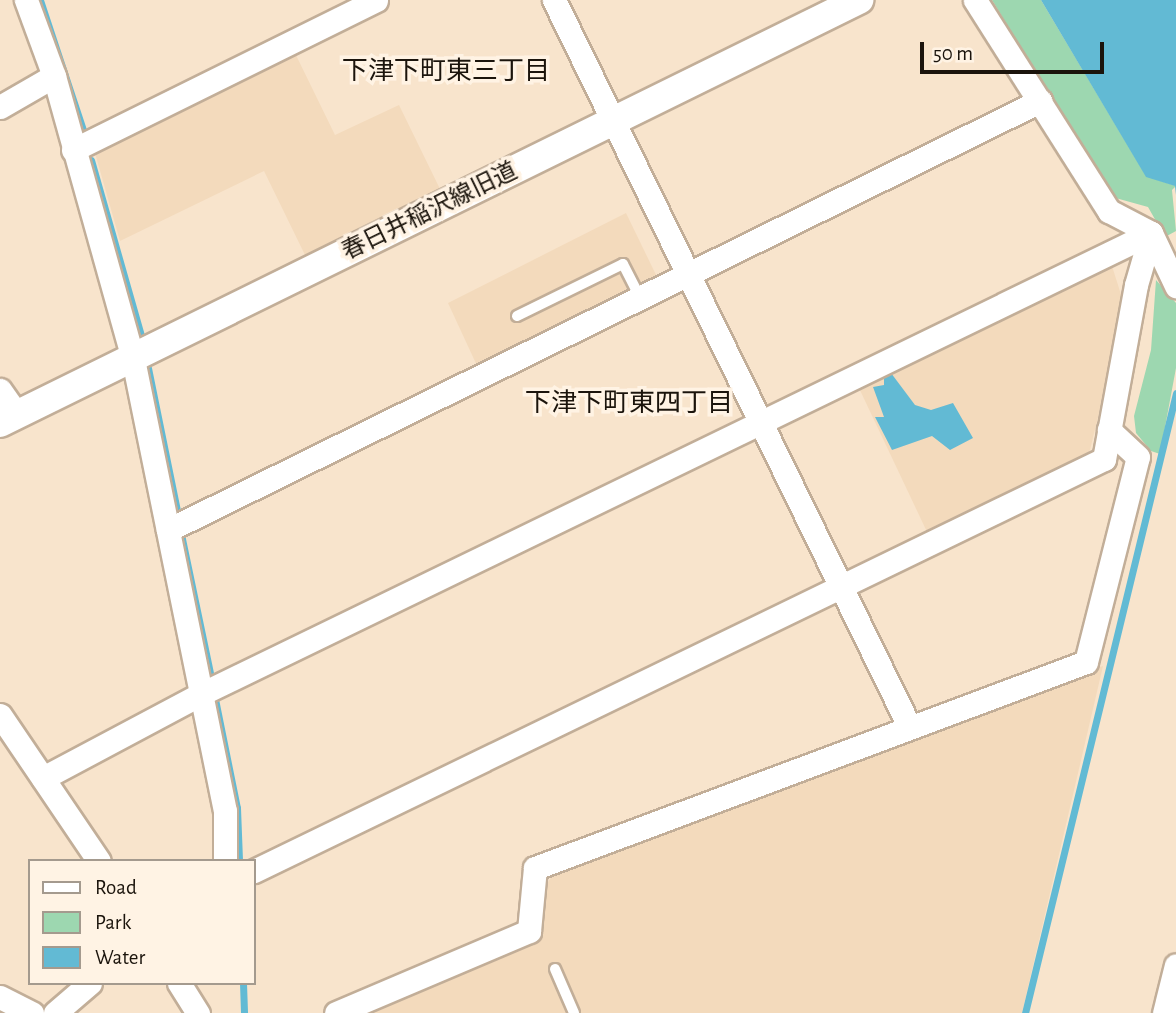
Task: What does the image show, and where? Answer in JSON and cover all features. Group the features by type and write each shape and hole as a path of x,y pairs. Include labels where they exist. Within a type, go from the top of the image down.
{"street":[{"path":"26,0 54,76 133,359 225,811 225,859"},
{"path":"73,150 376,0"},
{"path":"554,0 910,728"},
{"name":"春日井稲沢線旧道","path":"9,419 859,0"},
{"path":"975,0 1109,211 1151,233 1176,286"},
{"path":"0,107 54,76"},
{"path":"167,530 1040,101"},
{"path":"43,778 201,694 1151,233"},
{"path":"256,870 1104,459 1136,285 1151,233"},
{"path":"0,390 9,419"},
{"path":"336,1013 529,931 535,869 1086,662 1138,457 1109,430"},
{"path":"0,715 98,859"},
{"path":"1164,1013 1176,965"},
{"path":"55,1013 88,985"},
{"path":"180,985 198,1013"},
{"path":"0,997 32,1013"}],"lane":[{"path":"517,316 623,264 640,298"},
{"path":"555,968 574,1013"}],"shaded area":[{"path":"293,49 335,135 399,105 440,189 305,255 264,171 120,241 93,146"},
{"path":"626,213 659,281 479,370 448,303"},
{"path":"1111,263 1125,307 1088,458 928,534 858,386"},
{"path":"1103,666 1022,1013 372,1013 540,940 544,887 557,870"}],"green space":[{"path":"992,0 1041,0 1146,176 1176,186 1172,190 1176,231 1165,237 1148,207 1112,197"},
{"path":"1156,280 1176,303 1176,368 1160,454 1151,451 1136,433 1134,416 1151,350"}],"water":[{"path":"1041,0 1176,0 1176,195 1175,186 1146,177"},
{"path":"891,373 915,405 931,410 953,403 973,438 950,450 932,436 892,450 875,417 884,417 873,387 884,385 884,377"}],"waterway":[{"path":"40,0 84,133"},
{"path":"91,160 141,335"},
{"path":"148,368 178,516"},
{"path":"1025,1013 1176,393"},
{"path":"181,534 211,677"},
{"path":"215,699 237,808 239,859"},
{"path":"243,985 244,1013"}],"district":[{"name":"下津下町東三丁目","path":"446,72"},
{"name":"下津下町東四丁目","path":"629,404"}]}
